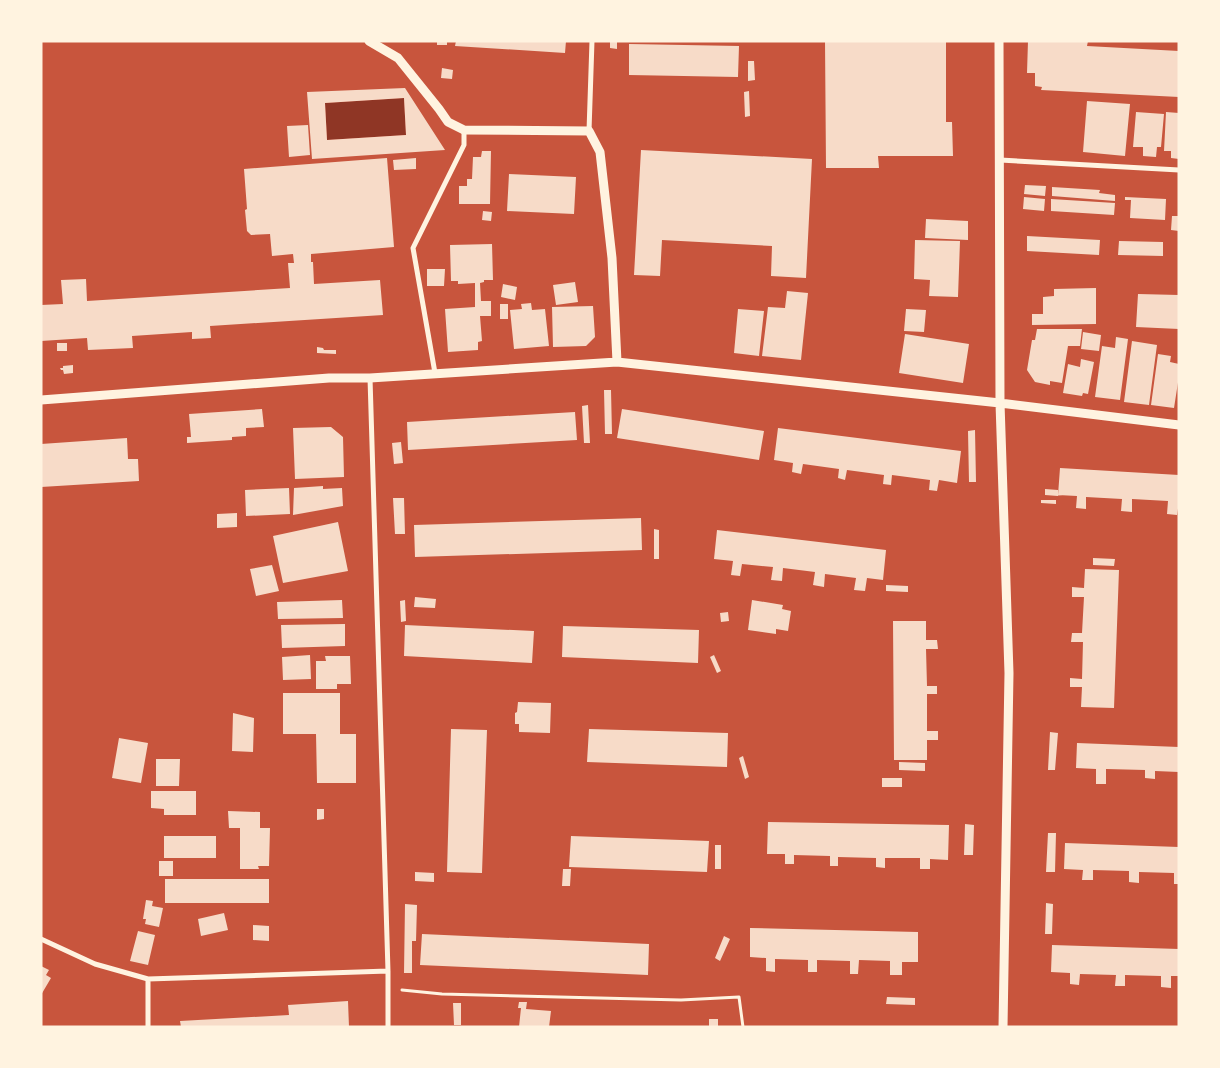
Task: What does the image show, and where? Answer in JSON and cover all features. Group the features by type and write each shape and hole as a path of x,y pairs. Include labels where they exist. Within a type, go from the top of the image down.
{"street":[{"path":"368,41 398,58 448,122 464,130 589,132"},
{"path":"592,41 589,132 600,152 612,258 616,362"},
{"path":"1000,41 1000,403 1009,673 1003,1027"},
{"path":"435,373 414,248 464,145 464,130"},
{"path":"1000,160 1179,170"},
{"path":"41,400 319,379 370,378 616,362 1000,403 1179,425"},
{"path":"370,378 388,971 388,1027"},
{"path":"41,940 95,964 148,979 388,971"},
{"path":"148,979 148,1027"}],"path":[{"path":"400,990 442,994 680,1000 739,998 743,1027"}],"shaded area":[{"path":"404,98 406,135 327,140 325,103"}],"building":[{"path":"437,41 447,41 447,45 437,45"},
{"path":"456,41 566,41 565,53 455,46"},
{"path":"610,41 617,41 617,49 610,48"},
{"path":"825,41 946,41 946,122 952,122 953,156 878,156 879,168 826,168"},
{"path":"1028,41 1088,41 1087,46 1179,51 1179,97 1041,90 1042,87 1035,86 1035,73 1027,73"},
{"path":"629,44 739,46 738,77 629,75"},
{"path":"748,61 754,61 755,80 748,81"},
{"path":"442,68 453,70 452,79 441,78"},
{"path":"405,88 445,150 312,159 307,92","holes":["404,98 406,135 327,140 325,103"]},
{"path":"749,91 750,116 745,117 744,92"},
{"path":"1087,101 1130,104 1125,156 1083,152"},
{"path":"1136,112 1164,114 1161,147 1157,147 1156,157 1143,156 1143,147 1133,147"},
{"path":"1166,112 1179,113 1179,159 1171,158 1171,151 1164,151"},
{"path":"308,125 310,155 289,157 287,126"},
{"path":"641,150 812,159 806,278 771,276 772,246 662,240 660,276 634,275"},
{"path":"482,151 491,151 490,204 459,204 459,186 467,186 467,179 472,179 473,157 481,157"},
{"path":"387,158 394,247 311,254 314,284 380,280 383,315 210,326 211,338 192,339 192,332 132,336 133,348 88,350 87,338 41,341 41,305 63,304 61,280 86,279 87,301 290,288 288,263 294,263 293,254 272,256 270,234 251,235 247,231 244,169"},
{"path":"416,158 416,169 394,170 393,160"},
{"path":"509,174 576,177 574,214 507,211"},
{"path":"1025,185 1046,186 1045,196 1024,194"},
{"path":"1052,187 1100,190 1099,193 1115,195 1115,201 1052,196"},
{"path":"1024,197 1045,199 1044,211 1023,209"},
{"path":"1125,197 1166,199 1165,220 1130,218 1131,200 1125,200"},
{"path":"1051,199 1115,203 1114,215 1051,211"},
{"path":"483,211 492,212 491,221 482,220"},
{"path":"1172,216 1179,216 1179,231 1171,230"},
{"path":"926,219 968,221 968,240 925,238"},
{"path":"1027,236 1100,240 1099,255 1027,251"},
{"path":"915,240 960,241 958,297 929,296 930,280 914,279"},
{"path":"1119,241 1163,242 1163,256 1118,255"},
{"path":"492,244 493,280 484,280 484,282 480,283 481,301 491,301 491,316 480,316 482,341 478,342 478,350 448,352 445,309 475,307 475,283 458,284 458,281 451,281 450,245"},
{"path":"427,269 445,269 444,286 427,286"},
{"path":"575,282 578,302 556,305 553,285"},
{"path":"503,284 517,287 515,300 501,297"},
{"path":"1096,288 1096,324 1032,325 1032,314 1043,314 1043,297 1054,296 1054,289"},
{"path":"787,291 808,293 801,360 762,356 768,307 785,308"},
{"path":"1138,294 1179,295 1179,329 1136,327"},
{"path":"531,303 532,310 545,309 549,346 514,349 510,310 522,309 521,304"},
{"path":"500,304 508,304 508,319 500,319"},
{"path":"593,306 595,337 586,346 553,347 552,307"},
{"path":"738,309 764,311 759,356 734,353"},
{"path":"906,309 926,310 924,332 904,331"},
{"path":"1037,329 1082,329 1080,346 1068,346 1062,383 1050,381 1050,385 1035,382 1027,370 1032,340 1035,340"},
{"path":"1083,332 1101,335 1099,351 1081,349"},
{"path":"905,334 969,344 963,383 899,373"},
{"path":"1116,337 1128,339 1120,400 1095,397 1102,346 1115,348"},
{"path":"1132,341 1157,345 1149,405 1124,402"},
{"path":"57,343 67,343 67,351 57,351"},
{"path":"317,347 324,350 336,350 336,354 317,353"},
{"path":"1158,354 1171,356 1170,362 1179,364 1174,408 1151,405"},
{"path":"1081,359 1094,362 1088,394 1083,393 1082,396 1063,393 1068,364 1080,367"},
{"path":"73,365 73,373 64,374 60,368 63,368 63,366"},
{"path":"604,390 611,390 612,434 605,434"},
{"path":"588,405 590,443 584,443 582,406"},
{"path":"262,409 264,427 246,428 246,436 232,437 232,440 187,443 187,437 191,437 189,414"},
{"path":"622,409 764,431 759,460 617,438"},
{"path":"575,412 577,440 408,450 407,422"},
{"path":"331,427 343,437 344,477 295,479 293,428"},
{"path":"778,428 961,451 957,483 939,480 937,491 929,490 930,480 892,475 891,485 883,484 884,475 847,470 845,480 838,478 839,469 803,464 801,474 792,472 793,463 774,460"},
{"path":"975,430 976,482 969,482 968,431"},
{"path":"127,438 128,459 138,459 139,481 41,487 41,444"},
{"path":"401,442 403,463 394,464 392,443"},
{"path":"1060,468 1179,475 1177,515 1167,514 1168,501 1132,499 1132,512 1121,511 1122,499 1086,497 1086,509 1076,508 1077,496 1058,495"},
{"path":"323,486 323,489 342,488 343,506 293,515 294,488"},
{"path":"289,488 290,514 246,516 245,490"},
{"path":"1045,489 1058,490 1058,496 1045,495"},
{"path":"393,498 404,498 405,534 395,534"},
{"path":"1041,500 1056,500 1056,504 1041,503"},
{"path":"237,513 237,527 217,528 217,514"},
{"path":"641,518 642,550 415,557 414,525"},
{"path":"338,522 348,571 283,583 273,536"},
{"path":"654,529 659,530 659,559 654,559"},
{"path":"717,530 886,550 883,580 867,578 865,591 854,590 856,578 825,574 824,587 813,585 815,572 783,568 782,581 771,580 773,567 742,564 740,576 731,575 733,561 714,559"},
{"path":"1093,558 1115,559 1114,566 1093,565"},
{"path":"272,565 279,591 256,596 250,569"},
{"path":"1085,569 1119,570 1114,708 1081,707 1082,687 1070,687 1070,678 1082,679 1083,642 1071,642 1072,633 1082,633 1084,597 1072,597 1072,587 1084,588"},
{"path":"886,585 908,586 908,592 886,591"},
{"path":"415,597 436,599 435,608 414,607"},
{"path":"342,600 343,618 278,619 277,602"},
{"path":"405,600 406,621 401,622 400,601"},
{"path":"752,600 783,605 782,609 791,611 788,631 776,629 776,634 748,630"},
{"path":"728,612 729,621 721,622 720,613"},
{"path":"893,621 926,621 926,640 937,640 938,649 926,649 927,686 937,686 937,694 927,694 927,731 938,731 938,740 927,740 927,760 894,760"},
{"path":"345,624 345,646 282,648 281,625"},
{"path":"405,625 534,631 532,663 404,656"},
{"path":"563,626 699,630 698,663 562,657"},
{"path":"310,655 311,679 283,680 282,657"},
{"path":"714,655 721,671 717,673 710,657"},
{"path":"325,656 350,656 351,684 337,684 337,689 316,689 316,661 326,661"},
{"path":"283,693 340,693 340,734 356,734 356,783 317,783 316,734 283,734"},
{"path":"518,702 551,703 550,733 519,732 519,724 515,724"},
{"path":"233,713 254,718 253,752 232,751"},
{"path":"451,729 487,730 482,873 447,872"},
{"path":"589,729 728,733 727,767 587,762"},
{"path":"1050,732 1058,733 1055,770 1048,770"},
{"path":"119,738 148,743 141,783 112,778"},
{"path":"1077,743 1179,747 1179,772 1155,771 1155,779 1145,778 1145,770 1106,769 1106,784 1096,784 1096,769 1076,768"},
{"path":"743,756 749,777 745,779 739,758"},
{"path":"156,759 180,759 179,786 156,786"},
{"path":"899,762 925,763 925,771 899,770"},
{"path":"882,778 902,778 902,787 882,787"},
{"path":"151,791 196,791 196,815 164,815 164,809 151,808"},
{"path":"317,809 324,809 324,819 317,820"},
{"path":"228,811 260,812 260,828 270,828 269,866 258,866 259,869 240,869 240,828 229,828"},
{"path":"768,822 949,825 948,860 930,859 930,869 920,869 920,858 885,858 885,868 876,867 876,858 838,857 838,866 830,866 830,856 794,855 794,864 785,864 785,854 767,854"},
{"path":"965,824 974,825 973,855 964,855"},
{"path":"1048,833 1056,833 1055,872 1046,872"},
{"path":"164,836 216,836 216,858 164,858"},
{"path":"571,836 709,841 707,872 569,867"},
{"path":"1065,843 1179,847 1179,884 1174,884 1174,873 1139,872 1139,883 1129,882 1129,871 1093,870 1093,880 1082,880 1083,870 1064,869"},
{"path":"715,845 721,845 721,869 715,869"},
{"path":"159,861 173,861 173,876 159,876"},
{"path":"563,869 571,869 570,886 562,886"},
{"path":"415,872 434,873 434,882 415,881"},
{"path":"165,879 269,879 269,903 165,903"},
{"path":"146,900 153,901 152,906 163,908 159,927 145,924 146,919 143,919"},
{"path":"1046,903 1053,904 1052,934 1045,934"},
{"path":"405,904 417,905 416,941 412,941 412,973 404,973"},
{"path":"224,913 228,930 201,936 198,919"},
{"path":"253,925 269,926 269,941 253,940"},
{"path":"750,928 918,932 918,962 902,962 902,975 890,975 890,961 859,960 858,974 850,974 850,961 817,960 817,972 808,972 808,960 775,959 775,972 766,971 766,958 750,957"},
{"path":"138,931 155,935 148,965 130,961"},
{"path":"422,934 649,944 648,975 420,965"},
{"path":"724,936 730,939 720,961 715,958"},
{"path":"1052,945 1179,949 1179,976 1171,976 1171,988 1161,987 1161,976 1125,975 1125,986 1115,986 1116,975 1080,974 1079,985 1070,984 1070,973 1051,972"},
{"path":"41,966 49,970 46,975 51,978 41,995"},
{"path":"887,997 915,998 915,1005 886,1004"},
{"path":"348,1001 349,1027 181,1027 180,1021 289,1015 288,1005"},
{"path":"519,1002 527,1002 526,1009 551,1011 549,1027 519,1027 521,1008 518,1008"},
{"path":"453,1003 461,1003 461,1025 454,1025"},
{"path":"709,1019 718,1019 718,1026 709,1026"}]}
